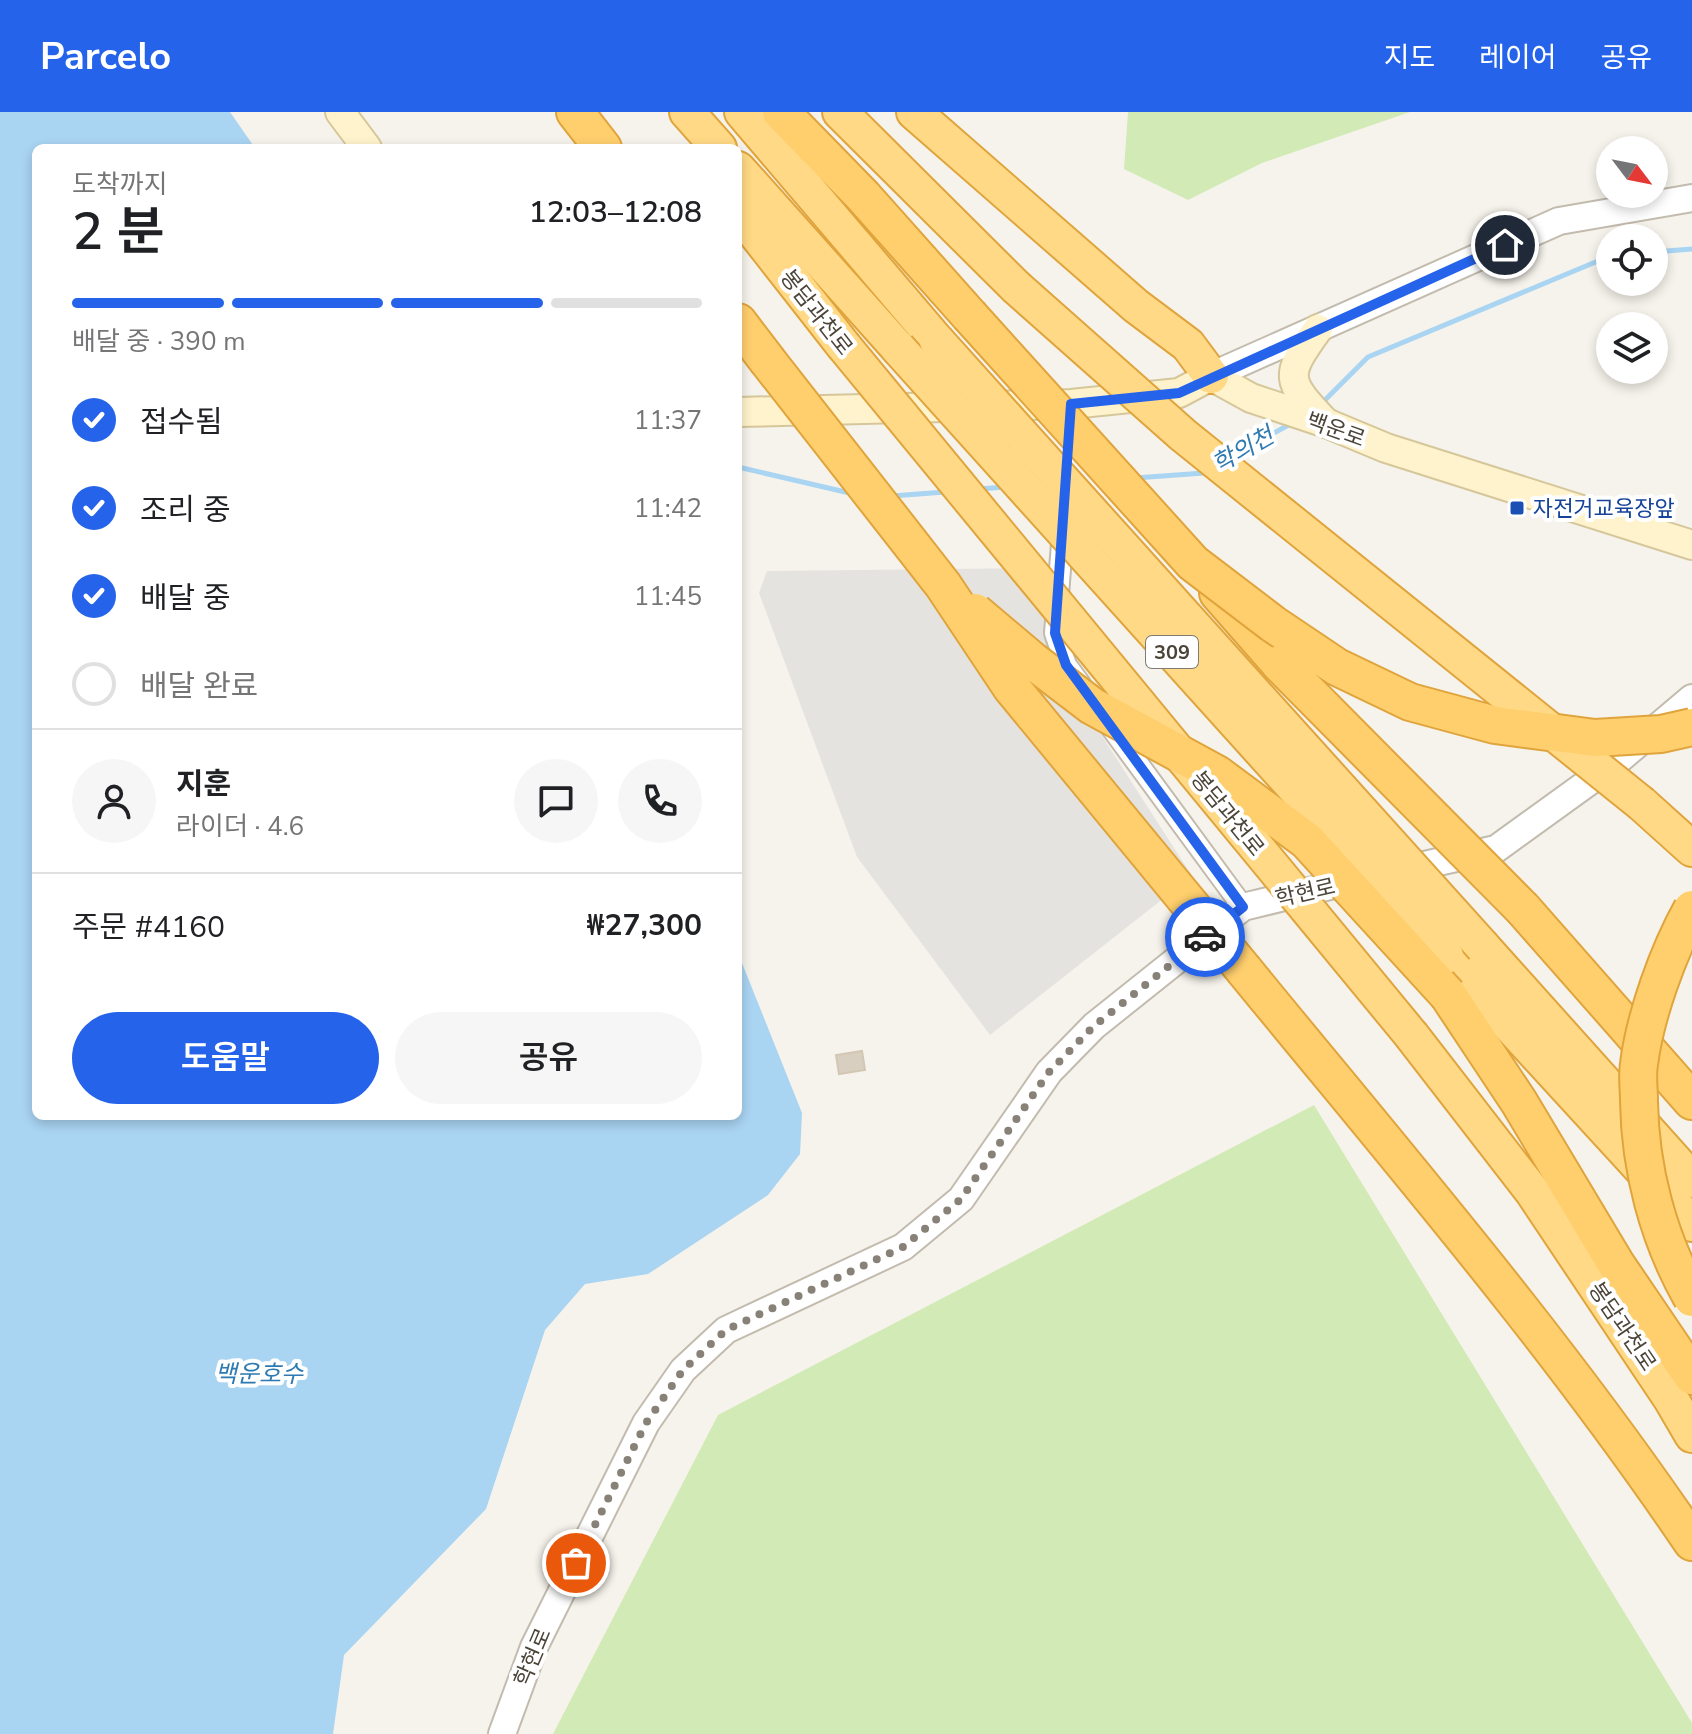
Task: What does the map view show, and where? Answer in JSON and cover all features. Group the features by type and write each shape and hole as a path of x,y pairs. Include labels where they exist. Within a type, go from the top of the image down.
{"highway":[{"path":"575,112 600,144"},
{"path":"661,112 686,144"},
{"path":"687,112 715,144"},
{"name":"309","path":"742,112 937,341 1692,1180"},
{"path":"781,112 863,196 1280,664 1523,909 1692,1101"},
{"path":"840,112 1016,287 1183,435 1642,804 1692,849"},
{"path":"914,112 1136,306 1188,345 1211,376"},
{"name":"봉담과천로","path":"742,173 1446,956 1692,1224"},
{"name":"봉담과천로","path":"742,216 843,345 1412,1036 1532,1191 1692,1435"},
{"path":"742,327 943,585 1011,687 1512,1298 1634,1456 1692,1542"},
{"path":"1193,563 1273,624 1337,667 1410,702 1495,725 1595,738 1661,734 1692,727"},
{"path":"943,585 1092,706 1217,774 1307,841 1448,995 1519,1102 1616,1264 1692,1376"},
{"path":"1692,909 1656,993 1639,1065 1639,1142 1657,1217 1677,1272 1692,1298"}],"main road":[{"path":"340,112 364,144"},
{"path":"1292,400 1296,360 1318,329"},
{"path":"742,412 1071,404 1179,393 1211,376"},
{"name":"백운로","path":"1211,376 1251,398 1292,400 1326,423 1386,448 1689,548"}],"street":[{"path":"1211,376 1559,221 1692,198"},
{"path":"1071,404 1055,633 1066,665 1243,907"},
{"name":"학현로","path":"502,1734 534,1647 646,1423 683,1370 726,1330 903,1247 961,1199 1049,1072 1094,1026 1243,907 1496,849 1615,763 1692,698"}],"green space":[{"path":"1128,112 1410,112 1262,163 1188,200 1124,169"},
{"path":"1314,1105 1692,1723 1692,1734 553,1734 718,1415"}],"shaded area":[{"path":"1050,568 1048,652 1192,876 990,1035 857,857 759,593 767,571"}],"water":[{"name":"백운호수","path":"0,112 230,112 252,144 32,144 32,1120 742,1120 742,963 802,1113 800,1154 768,1195 648,1274 585,1284 545,1330 486,1509 344,1655 333,1734 0,1734"}],"building":[{"path":"862,1051 865,1070 839,1074 836,1055"}],"waterway":[{"name":"학의천","path":"1668,251 1692,249"},
{"name":"학의천","path":"1320,405 1368,357 1596,262"},
{"name":"학의천","path":"1231,457 1292,423"},
{"name":"학의천","path":"742,468 854,494"},
{"name":"학의천","path":"1135,478 1204,473 1208,470"},
{"name":"학의천","path":"979,489 1005,487"},
{"name":"학의천","path":"892,496 945,492"}],"way so far":[{"path":"576,1563 646,1423 683,1370 726,1330 903,1247 961,1199 1049,1072 1094,1026 1205,937"}],"place":[{"name":"자전거교육장앞","path":"1517,508"}],"route":[{"path":"1205,937 1243,907 1066,665 1055,633 1071,404 1179,393 1505,245"}]}
